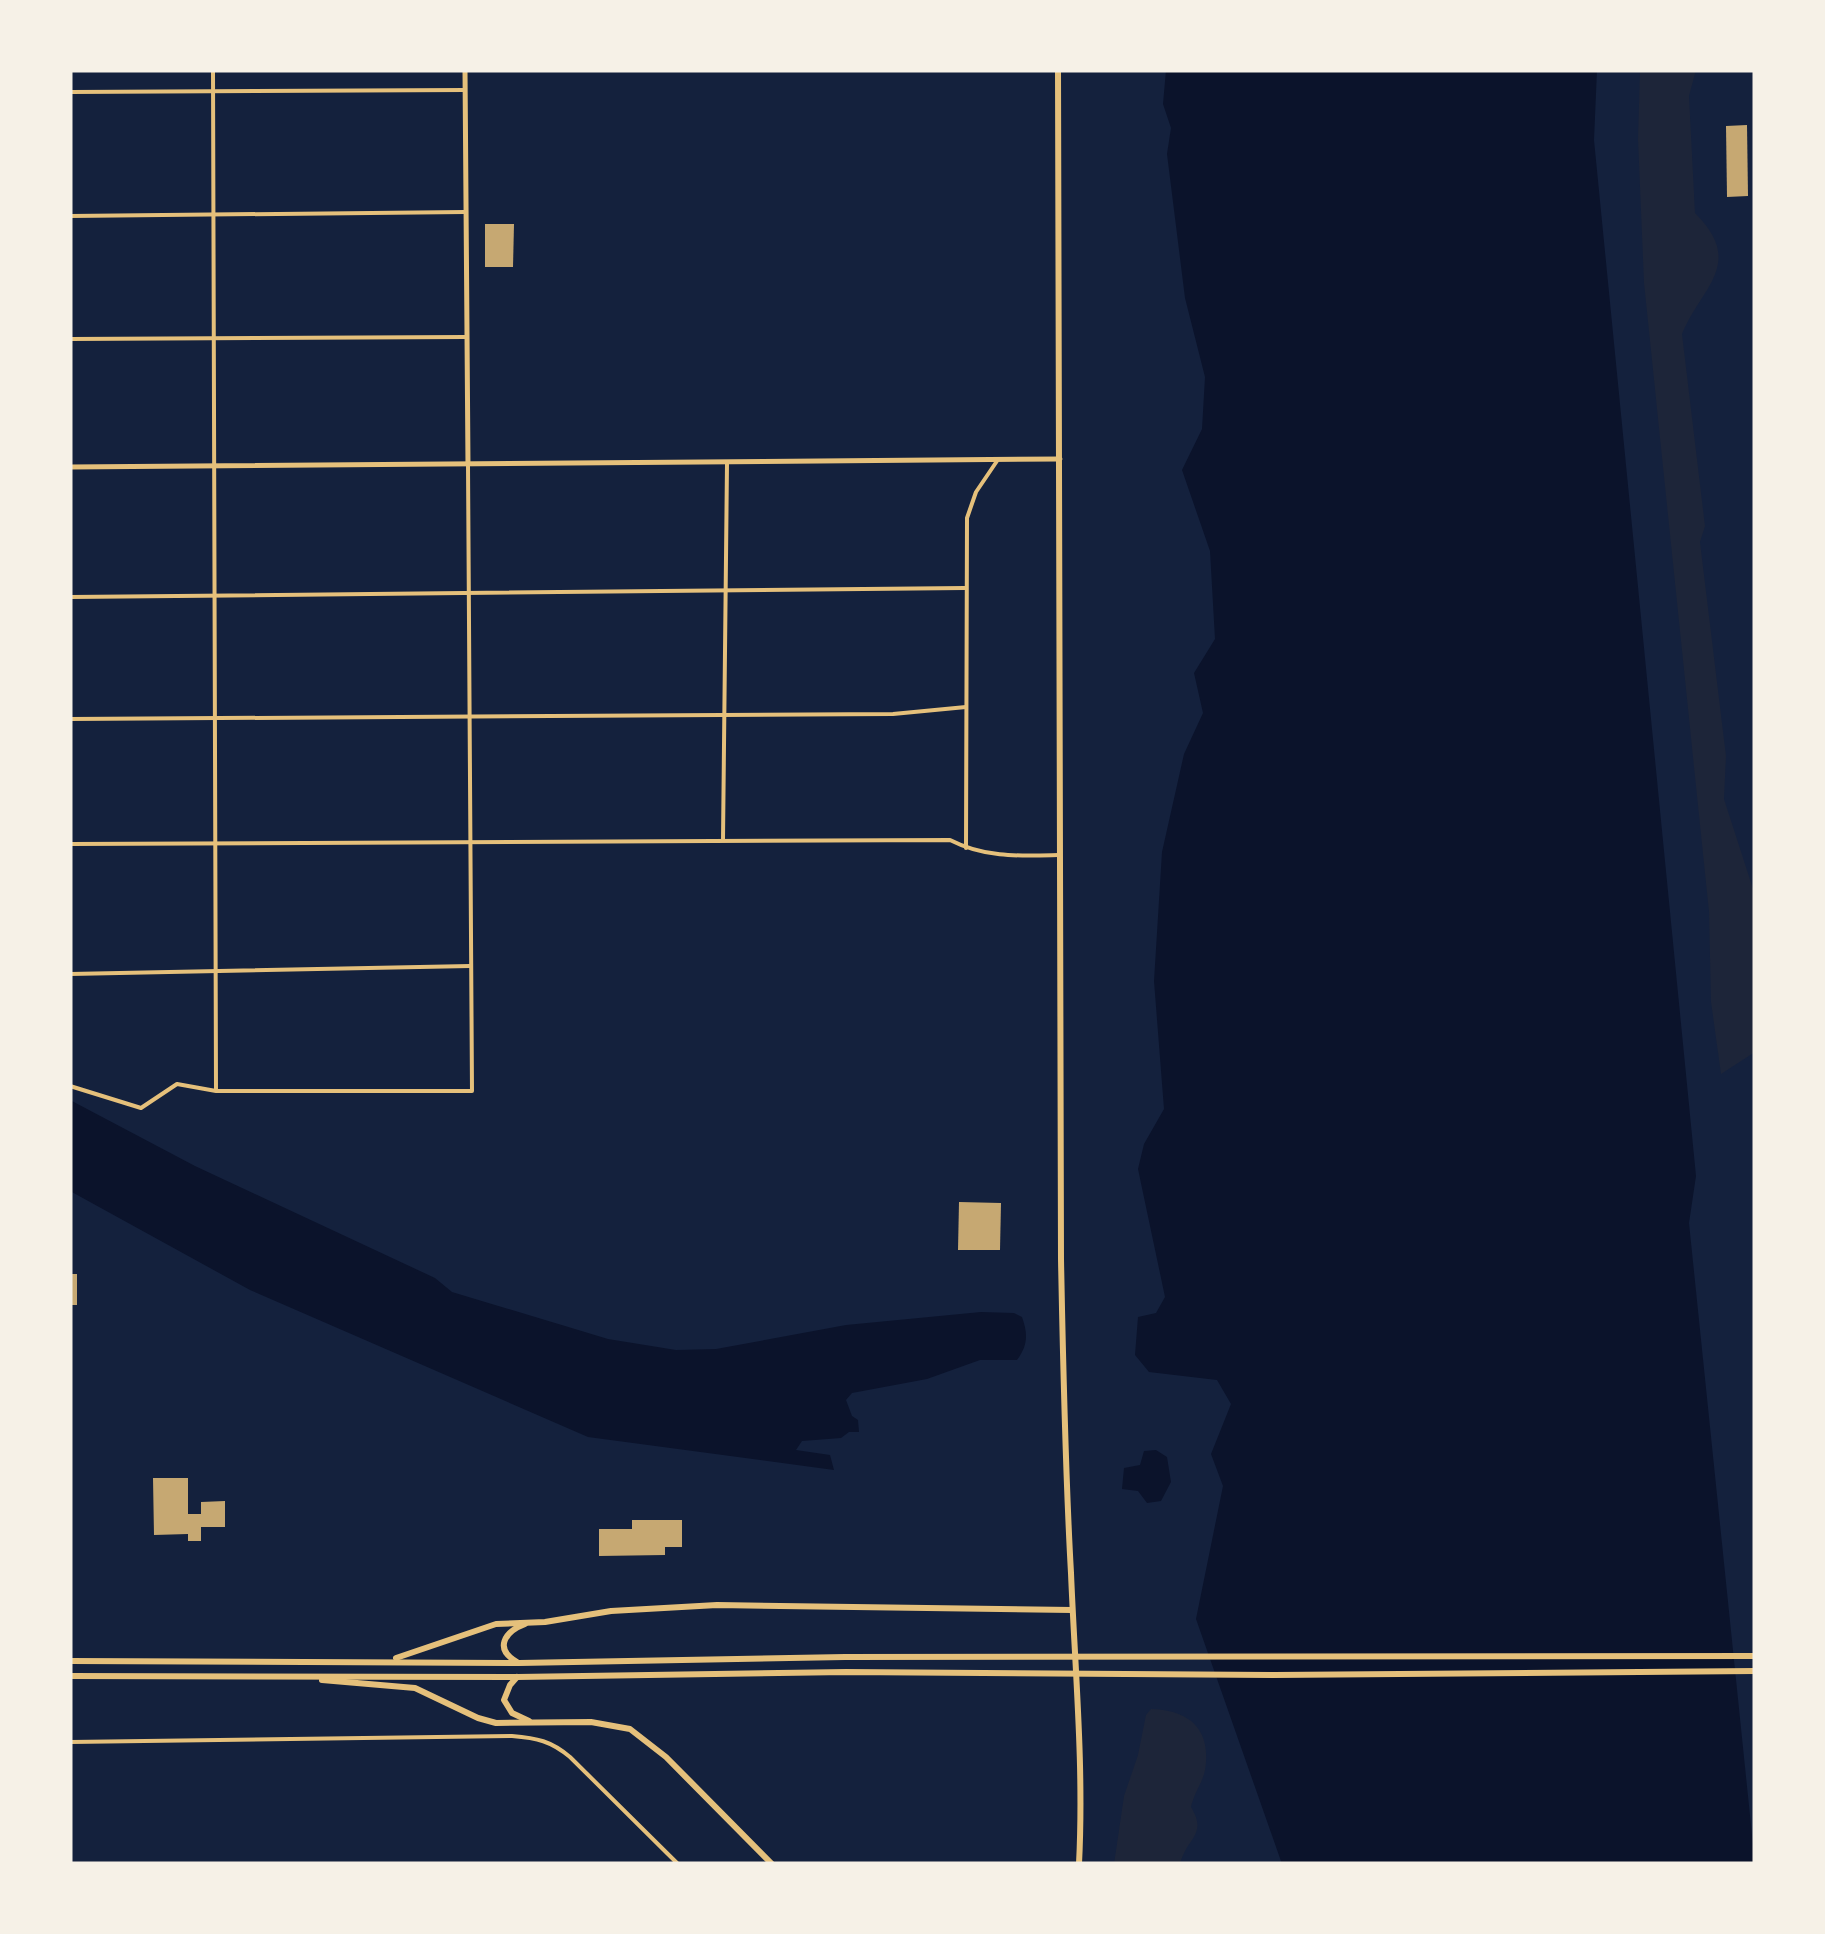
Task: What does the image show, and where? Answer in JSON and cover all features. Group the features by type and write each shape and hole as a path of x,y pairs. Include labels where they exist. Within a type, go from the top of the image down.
{"main road":[{"path":"1058,70 1061,1259 1064,1453 1080,1705 1079,1864"},
{"path":"374,1661 402,1657 472,1630 611,1611 717,1605 1072,1610"},
{"path":"518,1663 504,1652 504,1639 514,1628 528,1622"},
{"path":"70,1661 518,1663 845,1657 1755,1656"},
{"path":"70,1676 1755,1671"},
{"path":"310,1677 337,1683 416,1688 496,1723 592,1722 630,1729 666,1757 772,1864"},
{"path":"517,1677 504,1700 512,1713 530,1722"}],"street":[{"path":"212,70 216,1091"},
{"path":"70,1086 141,1108 176,1084 216,1091 472,1091 465,70"},
{"path":"70,92 465,90"},
{"path":"70,216 466,212"},
{"path":"70,339 466,336"},
{"path":"70,468 1060,459"},
{"path":"966,848 967,518 976,492 998,460"},
{"path":"724,840 726,464"},
{"path":"70,597 965,588"},
{"path":"70,719 893,714 966,707"},
{"path":"70,844 950,840 999,856 1062,855"},
{"path":"70,974 470,966"},
{"path":"70,1742 538,1738 570,1756 678,1864"}],"shaded area":[{"path":"1166,70 1597,70 1594,140 1696,1176 1689,1223 1755,1864 1282,1864 1196,1619 1223,1486 1211,1454 1231,1404 1217,1380 1149,1372 1135,1355 1138,1317 1156,1313 1165,1297 1138,1169 1144,1144 1164,1109 1154,981 1162,852 1184,754 1203,713 1194,673 1215,639 1210,551 1182,470 1202,429 1205,377 1185,298 1167,154 1171,128 1163,104"},
{"path":"1640,70 1696,70 1689,96 1695,213 1717,247 1715,275 1682,334 1705,526 1700,542 1726,756 1724,799 1755,895 1755,1052 1721,1074 1711,1002 1709,912 1644,283 1638,139"},
{"path":"70,1100 195,1166 435,1278 452,1292 608,1339 676,1350 716,1349 846,1325 981,1312 1014,1313 1022,1317 1025,1344 1017,1360 980,1360 927,1379 852,1393 846,1400 852,1416 858,1420 859,1432 849,1432 841,1438 802,1441 796,1450 830,1455 834,1470 588,1437 250,1290 70,1191"},
{"path":"1156,1450 1167,1457 1171,1482 1161,1501 1147,1503 1138,1491 1122,1489 1124,1468 1140,1465 1144,1451"},
{"path":"1151,1709 1187,1718 1205,1743 1205,1770 1191,1807 1197,1830 1180,1864 1114,1864 1124,1796"}],"building":[{"path":"1747,125 1748,196 1727,197 1726,126"},
{"path":"485,224 514,224 513,267 485,267"},
{"path":"959,1202 1001,1203 1000,1250 958,1250"},
{"path":"70,1274 77,1274 77,1305 70,1305"},
{"path":"153,1478 188,1478 188,1514 201,1514 201,1502 225,1501 225,1527 201,1527 201,1541 188,1541 188,1534 154,1535"},
{"path":"632,1520 682,1520 682,1547 665,1547 665,1555 599,1556 599,1529 632,1529"}]}
